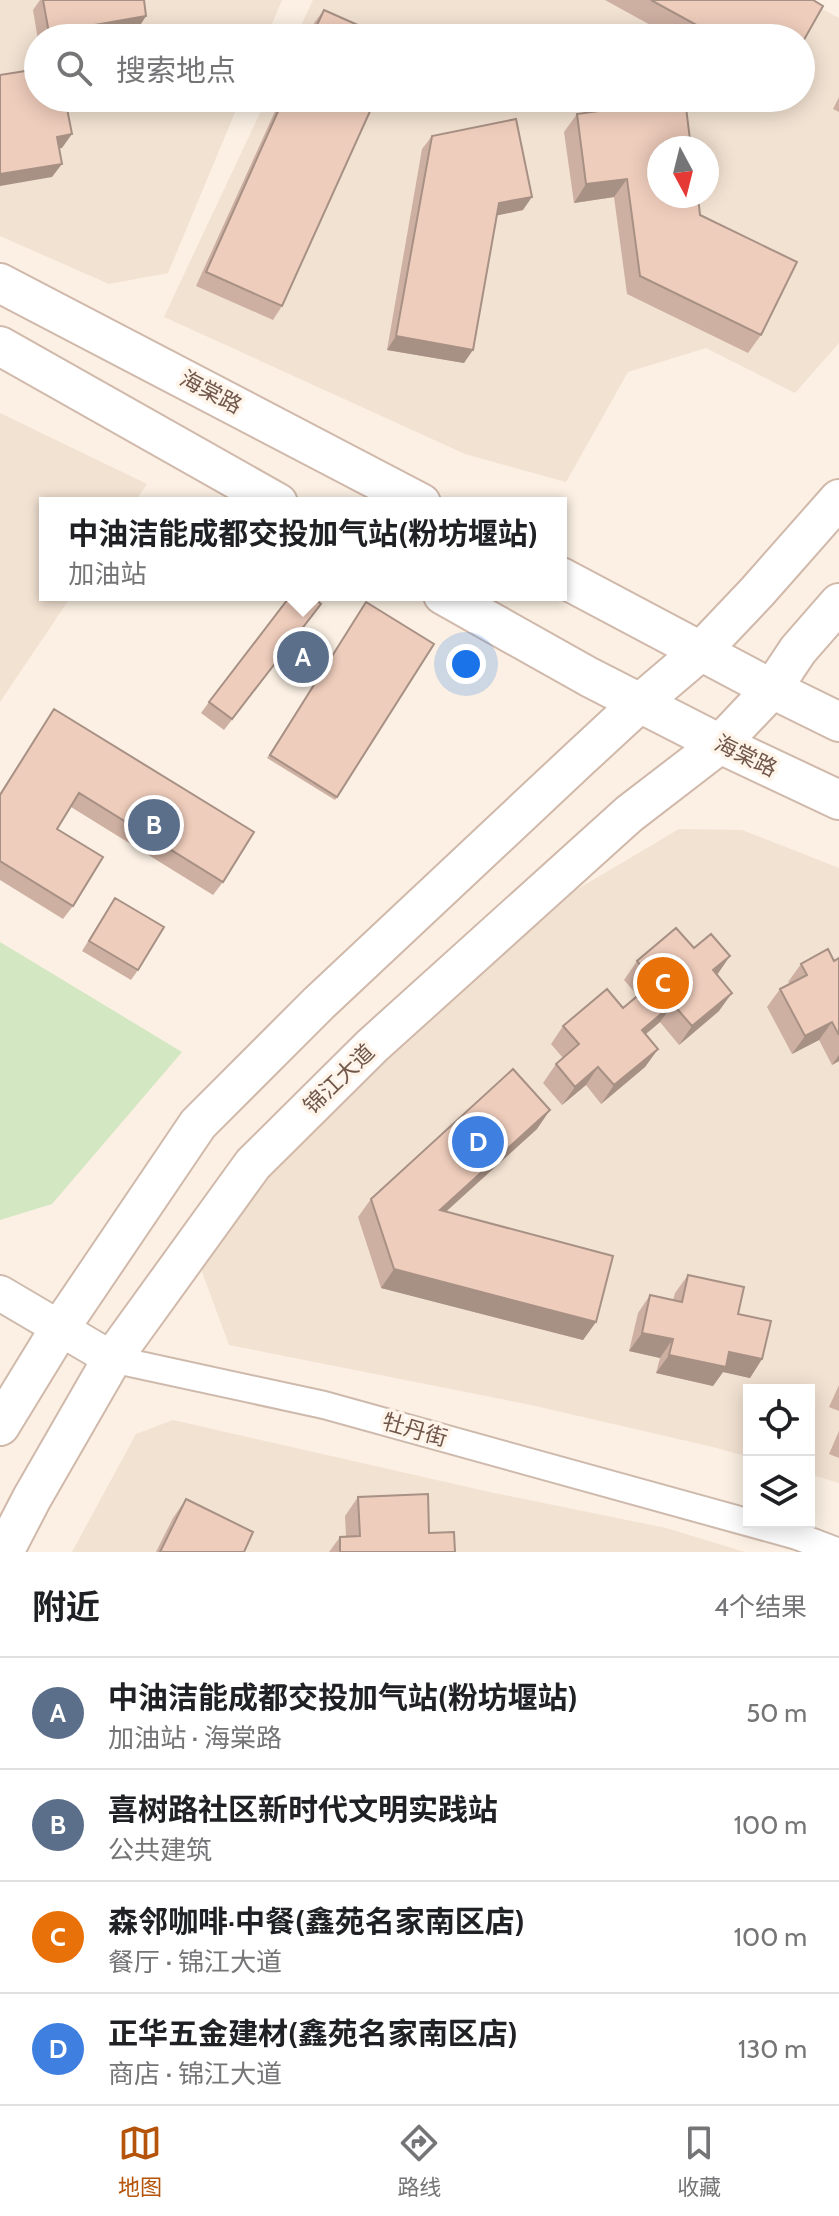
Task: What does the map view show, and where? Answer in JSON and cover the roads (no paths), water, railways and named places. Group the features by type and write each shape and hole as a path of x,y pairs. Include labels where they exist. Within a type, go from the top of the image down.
{"main road":[{"name":"海棠路","path":"0,283 410,497"},
{"path":"0,346 267,497"},
{"path":"0,1426 60,1328 198,1124 319,1003 640,702 701,651 839,499"},
{"path":"567,580 839,722"},
{"name":"海棠路","path":"454,601 589,677 839,800"},
{"name":"锦江大道","path":"4,1552 112,1359 253,1164 372,1046 629,814 720,744 772,689 798,650 839,603"}],"street":[{"name":"牡丹街","path":"0,1293 112,1359 324,1405 797,1536 839,1552"}],"place":[{"name":"中油洁能成都交投加气站(粉坊堰站)","path":"303,657"},
{"name":"喜树路社区新时代文明实践站","path":"154,825"},
{"name":"森邻咖啡·中餐(鑫苑名家南区店)","path":"663,983"},
{"name":"正华五金建材(鑫苑名家南区店)","path":"478,1142"}]}
